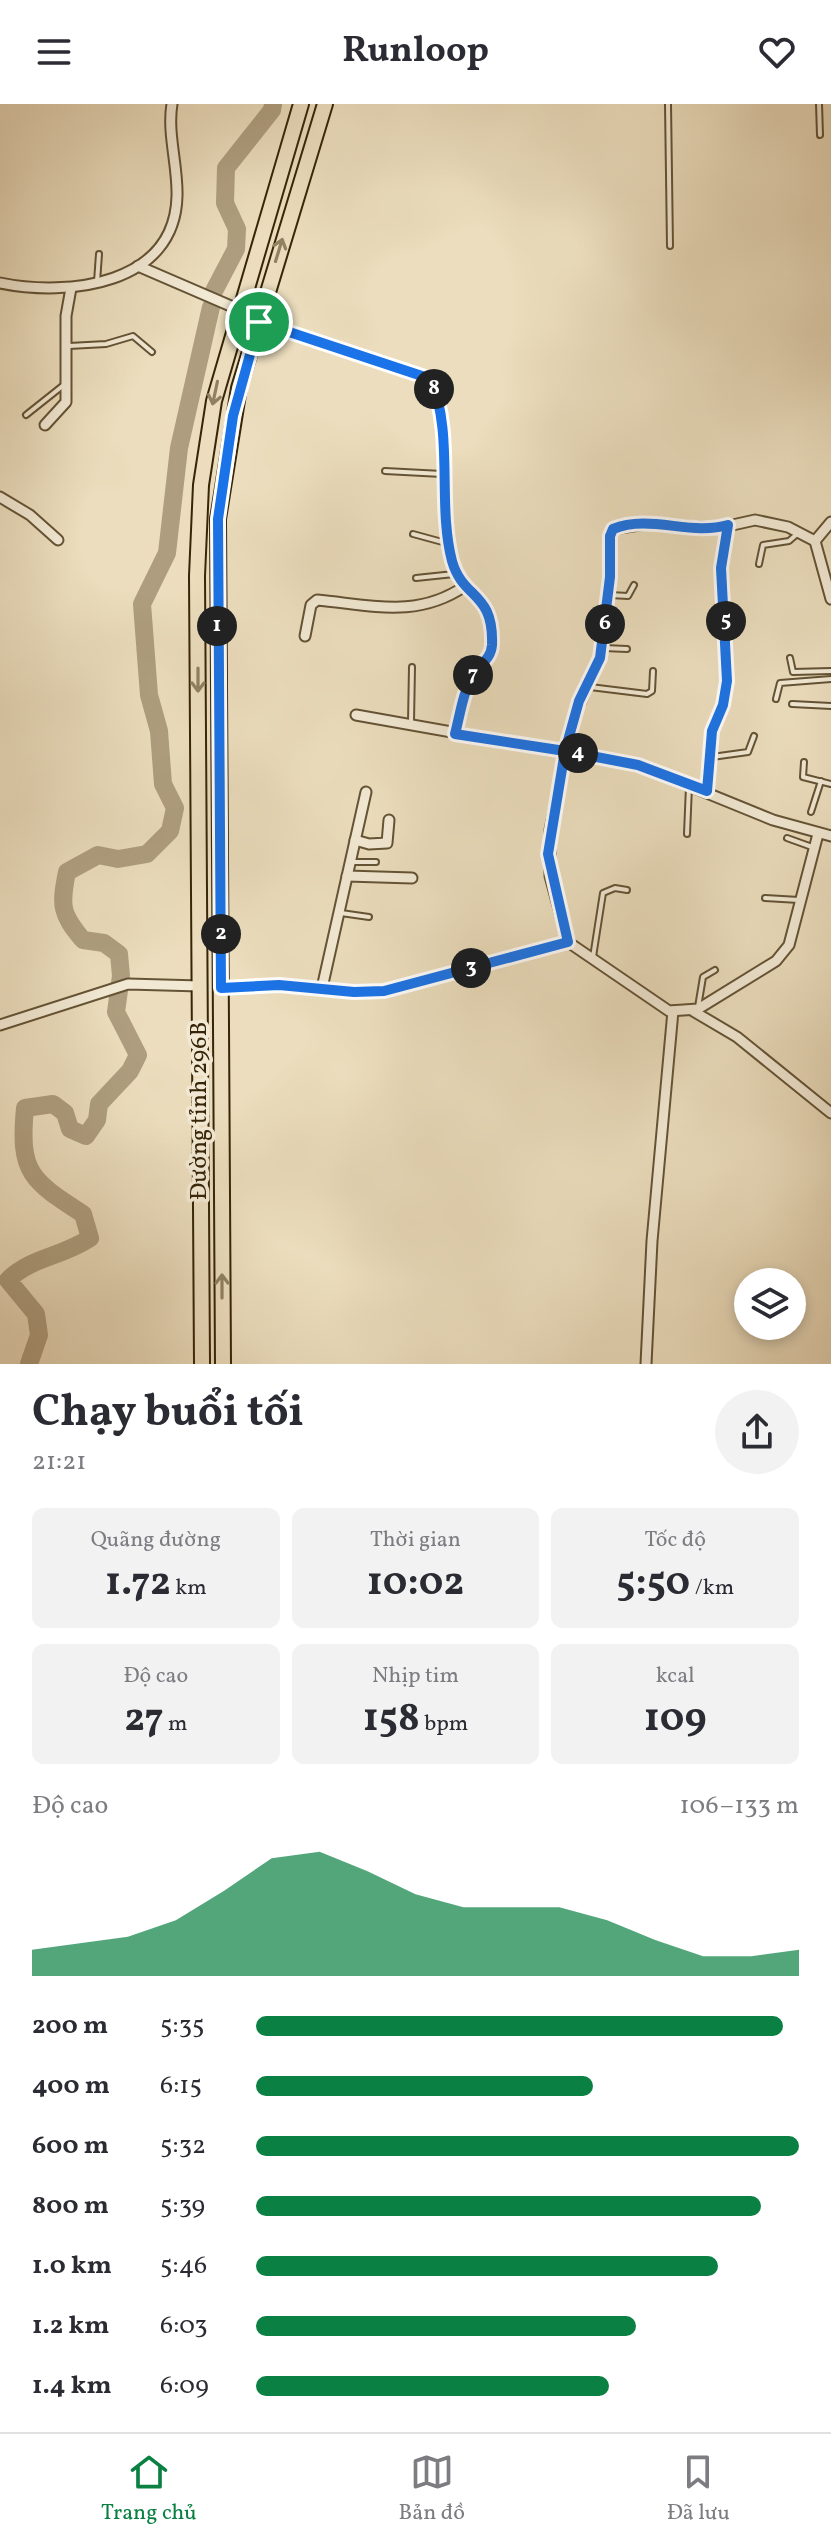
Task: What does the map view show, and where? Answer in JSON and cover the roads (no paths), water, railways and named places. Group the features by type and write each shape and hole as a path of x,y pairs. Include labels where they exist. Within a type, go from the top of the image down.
{"main road":[{"name":"Đường tỉnh 296B","path":"202,1364 197,576 201,485 214,401 301,104"},
{"name":"Đường tỉnh 296B","path":"223,1364 218,519 236,402 325,104"}],"street":[{"path":"0,283 42,289 96,284 138,266 160,248 173,228 177,199 172,104"},
{"path":"138,266 240,310"},
{"path":"45,425 66,402 66,346 71,288"},
{"path":"259,322 431,379 439,414 448,544 456,574 487,608 492,644 491,653 472,676 455,734"},
{"path":"0,497 30,515 58,540"},
{"path":"568,942 548,854 574,716 596,673 602,648 613,529 646,524 696,529 755,520 799,533 815,541 831,599"},
{"path":"815,541 831,522"},
{"path":"707,791 712,731 723,705 727,681 721,568 728,525"},
{"path":"305,636 311,605 317,600 417,608 449,597 465,586"},
{"path":"356,715 411,722 455,734 638,765 773,820 831,836"},
{"path":"322,988 366,792"},
{"path":"355,840 369,844 387,843 389,820"},
{"path":"221,988 279,985 354,992 384,991 568,942 673,1011 696,1010 776,961 789,945 818,834"},
{"path":"347,876 412,878"},
{"path":"0,1025 128,984 200,986"},
{"path":"696,1010 737,1037 829,1112"},
{"path":"646,1364 652,1241 673,1011"}],"lane":[{"path":"668,104 670,246"},
{"path":"819,104 820,135"},
{"path":"96,284 99,254"},
{"path":"66,346 106,344 133,336 152,352"},
{"path":"26,415 67,383"},
{"path":"385,471 442,474"},
{"path":"759,564 759,548 789,541 799,533"},
{"path":"413,534 448,544"},
{"path":"416,578 456,574"},
{"path":"608,595 628,596 634,585"},
{"path":"602,648 627,649"},
{"path":"790,658 793,672 831,671"},
{"path":"411,722 412,667"},
{"path":"588,687 647,694 652,691 653,671"},
{"path":"776,699 780,683 831,679"},
{"path":"792,704 831,706"},
{"path":"710,757 748,752 754,736"},
{"path":"804,762 803,777 831,784"},
{"path":"811,812 821,781"},
{"path":"687,834 689,784"},
{"path":"787,838 814,847"},
{"path":"350,862 376,862"},
{"path":"593,957 603,893 615,888 627,890"},
{"path":"765,898 799,900"},
{"path":"339,913 369,917"},
{"path":"696,1010 703,977 715,970"}],"waterway":[{"path":"214,291 236,249 237,229 225,203 226,168 272,110 273,104"},
{"path":"29,1364 39,1335 36,1314 8,1280 27,1266 90,1238 83,1214 51,1192 32,1172 24,1147 25,1108 53,1104 65,1113 70,1129 86,1136 97,1120 99,1104 130,1071 138,1055 116,1012 121,976 119,954 104,943 83,940 66,916 63,893 67,872 98,855 118,859 147,854 170,831 175,808 163,784 159,731 149,695 142,604 167,553 179,448 211,307"}]}
